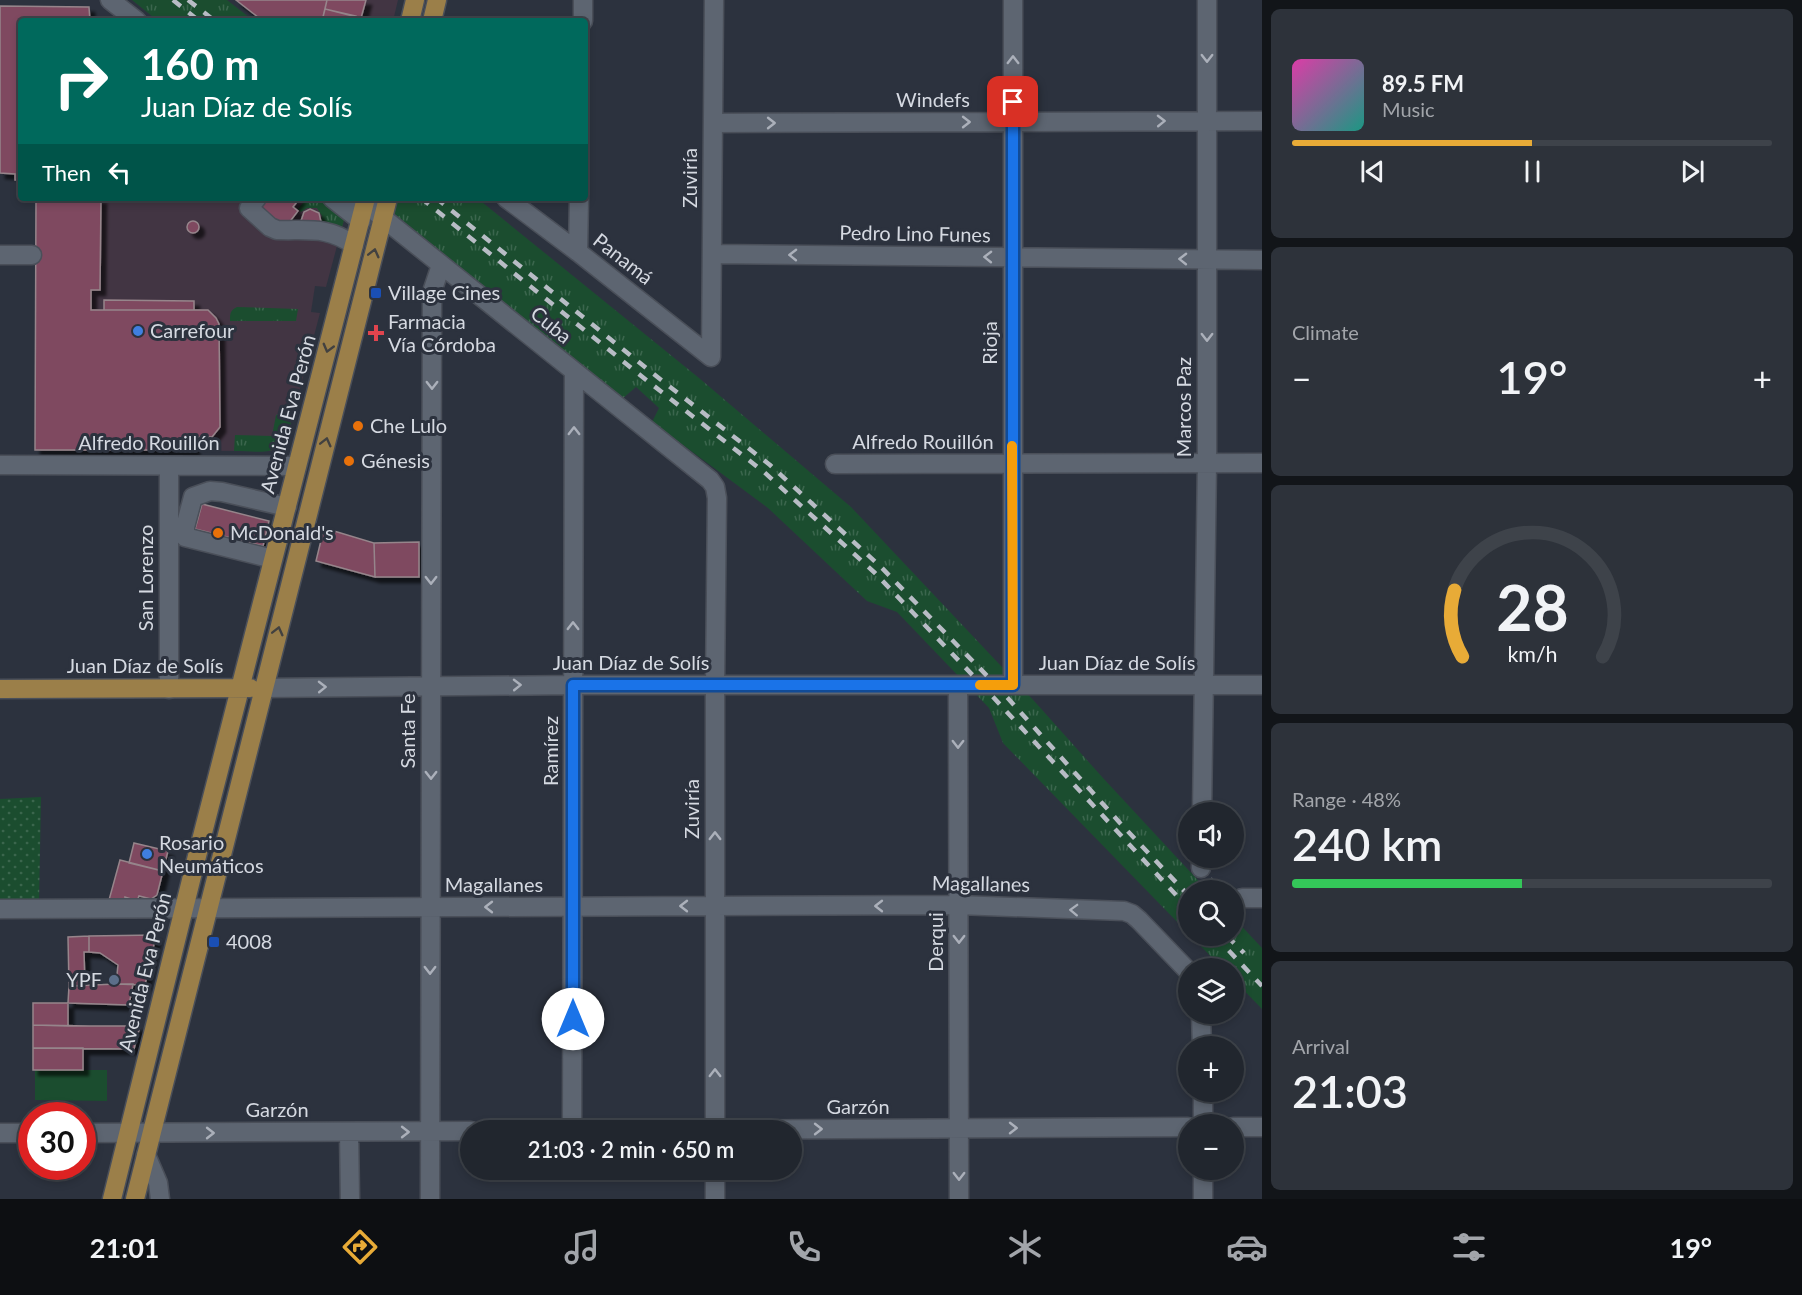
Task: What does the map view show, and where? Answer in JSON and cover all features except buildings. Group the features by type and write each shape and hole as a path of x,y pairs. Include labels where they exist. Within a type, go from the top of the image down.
{"main road":[{"path":"411,18 415,0"},
{"path":"433,18 437,0"},
{"path":"135,1199 387,201"},
{"name":"Avenida Eva Perón","path":"112,1199 239,688 354,245 362,205"},
{"name":"Juan Díaz de Solís","path":"0,689 264,688"}],"street":[{"path":"110,0 133,18"},
{"path":"583,0 583,18"},
{"name":"Zuviría","path":"711,357 714,0"},
{"name":"Rioja","path":"1013,0 1013,685"},
{"name":"Marcos Paz","path":"1202,802 1207,463 1207,0"},
{"name":"Windefs","path":"713,123 1262,121"},
{"path":"255,201 249,208 270,227 277,230 330,231 354,245"},
{"name":"Cuba","path":"345,201 362,205 383,218 710,480 715,487"},
{"name":"Panamá","path":"510,201 711,357"},
{"path":"578,252 579,201"},
{"name":"Pedro Lino Funes","path":"712,254 1262,260"},
{"path":"0,255 32,255"},
{"name":"Santa Fe","path":"430,1199 432,292 441,265"},
{"name":"Ramírez","path":"572,1120 574,371"},
{"name":"Alfredo Rouillón","path":"835,464 1262,463"},
{"name":"Alfredo Rouillón","path":"0,465 297,466"},
{"name":"San Lorenzo","path":"169,466 169,689"},
{"path":"222,492 225,466"},
{"name":"Zuviría","path":"715,487 717,498 715,1120"},
{"path":"273,559 185,537 185,527 193,497 210,491 222,492 287,507"},
{"name":"Juan Díaz de Solís","path":"264,688 573,685 1262,685"},
{"name":"Derqui","path":"958,685 959,1199"},
{"path":"1244,898 1262,898"},
{"name":"Magallanes","path":"0,909 208,910 958,905 1124,911 1132,914 1178,961"},
{"name":"Garzón","path":"802,1129 1178,1127"},
{"path":"1244,1127 1262,1127"},
{"name":"Garzón","path":"96,1133 460,1131"},
{"path":"350,1132 350,1199"},
{"path":"0,1133 18,1133"},
{"path":"146,1155 158,1183 160,1199"},
{"path":"715,1180 715,1199"},
{"path":"1203,1180 1203,1199"}],"shaded area":[{"path":"327,0 398,0 394,18 362,18 325,9"},
{"path":"36,201 343,201 348,205 326,287 315,286 311,312 320,313 287,438 283,444 271,451 35,450"}],"green space":[{"path":"132,0 227,0 250,18 154,18"},
{"path":"305,201 331,201 337,206 344,220 341,231 320,228 322,216 317,208 307,208 301,212 298,209"},
{"path":"379,201 481,201 699,378 851,507 1036,703 1178,859 1178,868 1187,868 1198,880 1178,880 1178,923 1003,743 989,708 897,612 867,601 768,508 652,422 659,408 636,387 622,399"},
{"path":"237,307 298,309 296,321 230,321 231,312"},
{"path":"282,412 291,423 283,443 277,448 263,452 234,451 235,435 272,436 276,415"},
{"path":"41,797 39,905 0,905 0,799"},
{"path":"1244,929 1262,948 1262,1009 1244,990 1244,958 1212,958 1201,946 1244,946"},
{"path":"35,1070 107,1070 107,1101 35,1100"}],"railway":[{"path":"173,0 195,18"},
{"path":"188,0 211,18"},
{"path":"425,201 764,472 875,573 1178,897"},
{"path":"440,201 770,465 881,567 996,685 1178,884"},
{"path":"1224,946 1262,986"},
{"path":"1237,946 1244,953"}],"slow traffic":[{"path":"980,685 1013,685 1012,446"}],"place":[{"name":"Village Cines","path":"376,293"},
{"name":"Carrefour","path":"138,331"},
{"name":"Farmacia Vía Córdoba","path":"376,333"},
{"name":"Che Lulo","path":"358,426"},
{"name":"Génesis","path":"349,461"},
{"name":"McDonald's","path":"218,533"},
{"name":"Rosario Neumáticos","path":"147,854"},
{"name":"4008","path":"214,942"},
{"name":"YPF","path":"114,980"}],"route":[{"path":"573,1019 573,685 1013,685 1013,102"}]}
